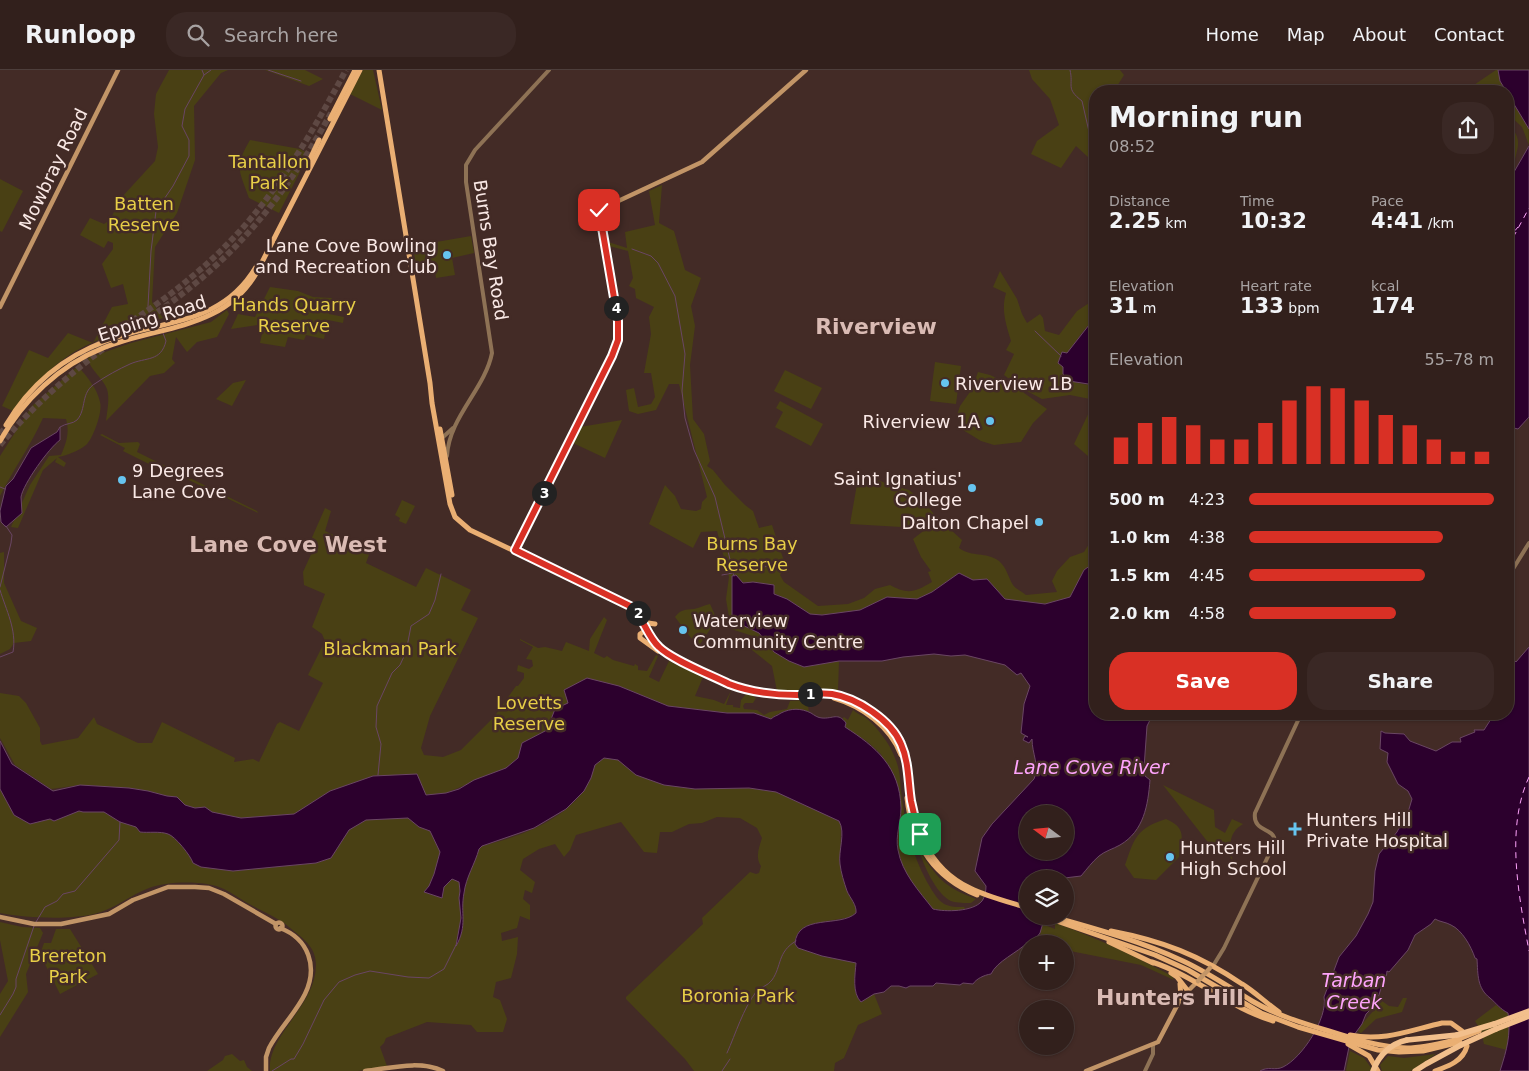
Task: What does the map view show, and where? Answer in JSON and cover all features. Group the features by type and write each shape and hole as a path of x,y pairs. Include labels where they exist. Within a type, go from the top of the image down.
{"highway":[{"path":"1373,1071 1384,1052 1407,1040 1461,1039 1495,1027 1529,1011"},
{"path":"1415,1071 1461,1039 1529,1016"}],"main road":[{"name":"Mowbray Road","path":"0,307 118,70"},
{"name":"Epping Road","path":"0,435 17,408 36,386 79,356 150,330 176,324 199,315 228,302 247,286 257,272 355,70"},
{"name":"Epping Road","path":"315,153 360,70"},
{"path":"379,70 433,400 435,402 445,461"},
{"path":"515,550 612,356 618,338 618,321 599,210 702,162 806,70"},
{"name":"Epping Road","path":"0,441 15,418 37,392 79,356"},
{"name":"Burns Bay Road","path":"445,461 451,506 458,521 470,530 625,603 637,612 646,630"},
{"name":"Burns Bay Road","path":"590,587 592,590 628,609 640,620 657,646 665,652 729,684 779,694 833,694 853,701 882,719 894,732 903,750 916,824 924,845 942,869 973,892"},
{"path":"637,612 647,622 655,624"},
{"name":"Burns Bay Road","path":"646,630 640,635 641,639 658,652 735,689 777,697 822,696 834,698 875,719 893,737 901,754 910,814 915,832 925,854 945,877 957,886 1019,907"},
{"path":"0,917 34,924 61,924 109,914 146,894 168,887 177,887 209,888 224,894 276,924 280,922 281,927 296,934 304,942 310,954 312,965 311,980 300,1006 292,1014 275,1039 268,1058 266,1071"},
{"path":"1074,923 1145,944 1182,960 1203,970 1259,1005 1299,1025"},
{"path":"1071,925 1197,981 1247,1012 1286,1025 1299,1025 1363,1037 1382,1037 1403,1034 1442,1023 1450,1023 1461,1039 1464,1054 1457,1061 1435,1071"},
{"path":"1086,926 1153,940 1183,951 1244,984 1299,1025"},
{"path":"1092,934 1119,942 1204,978 1261,1013 1342,1040 1379,1047 1417,1047 1461,1039"},
{"path":"1152,962 1179,979 1188,991"},
{"path":"1086,1071 1153,1045 1161,1038 1181,998 1211,967"},
{"path":"1179,979 1181,998"},
{"path":"1330,1032 1379,1047"},
{"path":"1342,1040 1365,1053 1373,1061 1378,1071"},
{"path":"366,1071 413,1065 434,1067 443,1071"}],"street":[{"name":"Burns Bay Road","path":"445,461 455,426 490,363 492,353 466,182 466,165 475,150 549,70"},
{"name":"Burns Bay Road","path":"441,440 455,426"},
{"path":"1514,567 1529,543"},
{"path":"1211,967 1224,948 1276,839 1274,835 1261,828 1255,820 1256,812 1298,720"},
{"path":"1145,1071 1154,1054 1153,1045"}],"green space":[{"name":"Batten Reserve","path":"169,70 228,70 221,73 194,106 195,160 177,213 155,247 152,302 163,318 93,342 112,307 128,304 123,284 111,288 102,264 113,249 113,243 108,241 104,248 80,235 90,218 104,224 110,220 121,198 155,161 158,147 154,114 156,94"},
{"path":"265,70 305,70 323,79 309,86"},
{"path":"363,70 373,70 382,110 350,94"},
{"path":"1029,70 1120,70 1124,75 1118,85 1089,85 1089,159 1076,146 1061,168 1031,154 1037,141 1059,125 1050,99 1032,79"},
{"path":"1498,70 1503,85 1474,85"},
{"path":"1514,103 1529,129 1529,145 1522,127 1514,120"},
{"path":"1514,131 1517,138 1518,148 1514,165"},
{"name":"Tantallon Park","path":"250,140 300,149 309,154 279,213 249,198 241,174 240,163"},
{"path":"0,179 23,191 2,232 0,231"},
{"name":"Burns Bay Reserve","path":"662,185 659,223 674,231 685,270 701,278 691,306 695,326 690,365 693,419 704,434 710,461 707,466 753,511 759,528 772,525 783,558 787,563 780,575 784,582 818,606 848,604 864,598 875,589 890,585 907,591 916,590 932,582 928,572 931,571 921,557 913,539 926,529 948,524 951,530 962,540 959,548 969,553 989,556 999,561 1006,570 1013,585 1026,595 1057,592 1052,581 1057,571 1070,557 1084,552 1089,544 1089,566 1084,570 1070,597 1045,604 1005,599 987,579 973,580 959,573 932,592 917,599 887,597 860,610 822,615 810,614 787,599 748,582 741,582 736,575 732,620 759,633 774,652 803,667 839,661 838,690 777,691 772,666 752,650 756,637 731,629 726,599 729,577 717,531 701,532 693,548 649,524 665,485 675,496 681,509 696,511 701,509 702,502 707,497 679,384 669,384 656,410 638,414 629,411 626,390 634,388 638,407 651,404 655,397 651,373 644,373 651,334 649,317 654,307 636,298 635,289 629,286 633,278 628,251 609,246 608,242 627,248 625,232 655,225 649,191"},
{"name":"Lane Cove Bowling and Recreation Club","path":"471,236 474,253 452,258 455,275 436,278 434,264 416,267 413,246"},
{"path":"1000,271 1017,299 1027,323 1040,314 1043,318 1045,331 1059,335 1077,311 1089,303 1089,325 1076,341 1064,367 1077,382 1089,384 1089,399 1070,395 1042,399 1012,383 1004,375 1014,354 1006,350 1011,341 1004,311 1006,293 993,287"},
{"name":"Hands Quarry Reserve","path":"270,287 298,291 313,297 332,298 329,314 344,317 343,323 328,320 324,339 306,335 304,340 288,337 285,347 260,343 264,324 231,329 238,314 255,317"},
{"path":"227,310 229,314 217,337 197,342 187,352 176,337 172,359 175,363 164,373 150,376 106,421 107,389 91,366 88,358 131,343 211,322"},
{"path":"68,333 92,343 74,352 49,371 33,386 13,411 2,406 29,350 48,358"},
{"name":"Riverview 1B","path":"935,362 961,366 956,404 930,401"},
{"path":"78,366 99,397 101,406 94,431 86,445 58,457 66,463 64,467 55,462 57,458 43,470 18,528 11,527 30,485 49,456 61,455 66,442 66,419 43,418 0,496 0,456 32,406"},
{"path":"785,370 822,388 811,409 774,391"},
{"path":"978,372 990,375 1024,391 1024,393 1047,409 1033,423 1021,442 994,445 981,441 963,430 957,415 960,406 972,389"},
{"path":"246,380 232,406 216,399 233,383"},
{"path":"780,401 823,424 811,446 775,427 783,412 776,408"},
{"path":"1089,412 1089,457 1074,444"},
{"path":"622,420 605,458 573,443 580,427"},
{"path":"102,434 119,443 138,442 140,444 137,452 258,513 174,473 173,476 123,451 125,448 100,435"},
{"path":"859,473 909,490 924,502 937,518 919,528 850,524"},
{"path":"402,500 415,506 406,524 399,521 400,518 395,515"},
{"name":"Blackman Park","path":"325,508 331,511 325,531 370,552 366,563 416,587 426,568 471,590 461,610 478,618 430,716 421,748 424,755 443,757 461,750 494,717 524,678 524,673 517,671 518,665 529,669 533,666 532,660 526,659 533,647 520,639 538,648 545,647 562,651 566,642 589,651 590,639 604,617 607,620 594,653 604,658 607,656 613,660 634,666 635,664 638,666 638,670 647,671 656,655 658,656 649,677 659,682 669,661 703,677 695,696 724,704 731,691 726,705 740,708 741,700 747,693 756,698 753,703 745,703 744,709 757,710 764,715 787,709 790,701 807,700 809,712 789,711 774,716 771,719 758,714 755,716 668,706 619,686 555,709 547,730 522,743 518,758 506,768 446,793 426,795 330,791 294,814 241,818 211,812 207,808 195,808 185,805 177,797 129,788 80,785 51,789 15,765 0,738 0,693 19,696 26,703 40,728 40,741 42,745 78,738 94,717 97,724 138,743 152,743 162,722 235,758 234,762 253,759 259,762 277,724 280,722 299,731 323,683 308,675 325,641 322,634 312,627 325,594 304,585 303,572 313,550 313,544 310,542"},
{"path":"4,552 4,583 21,621 37,628 31,641 14,643 10,649 0,654 0,553"},
{"path":"710,604 719,624 711,628 698,647 675,617 683,610"},
{"path":"853,710 866,718 874,726 887,742 897,762 910,838 921,871 927,882 941,902 950,906 964,907 965,909 952,911 933,909 912,883 898,851 897,838 901,809 899,789 881,754 868,742 838,723 844,717 848,720"},
{"name":"Boronia Park","path":"608,749 664,785 695,789 742,788 769,790 822,812 841,823 840,867 856,912 851,917 827,921 856,963 855,984 858,998 862,1002 874,994 882,1014 858,1025 844,1058 835,1063 834,1071 694,1071 685,1059 626,999 703,924 702,918 750,872 759,873 761,866 758,852 762,838 757,828 740,818 717,817 702,823 689,824 672,832 660,832 657,853 644,852 621,822 576,835 570,850 564,857 555,844 539,849 523,859 520,870 535,882 532,893 525,890 523,899 530,905 530,920 520,916 517,928 501,933 502,941 518,937 517,954 511,978 496,982 493,997 500,1000 507,1019 503,1032 477,1032 471,1025 427,1022 386,1038 380,1047 387,1066 358,1071 270,1071 271,1058 276,1045 301,1007 314,980 316,965 314,953 299,935 285,924 224,889 197,883 166,884 142,891 102,912 84,916 47,918 0,913 0,789 14,815 30,824 50,819 54,821 79,811 104,812 120,822 136,827 140,832 168,834 175,838 194,863 331,858 349,830 366,820 408,817 419,827 430,831 440,852 429,886 441,898 443,897 444,887 452,878 459,882 461,918 456,945 463,927 464,888 479,849 482,846 510,838 537,827 562,812 583,792 595,765"},
{"path":"1163,785 1214,810 1215,827 1225,833 1232,819 1243,824 1232,836 1233,862 1228,852 1214,850"},
{"path":"1166,819 1173,822 1182,834 1179,857 1156,880 1134,878 1125,865 1134,841 1143,830 1156,822"},
{"path":"919,850 942,880 956,890 976,899 971,903 964,903 951,901 945,897 931,878"},
{"path":"0,922 22,927 40,928 43,933 26,974 28,992 0,1037 0,994 8,981 0,940"},
{"path":"1042,925 1055,929 1055,925 1060,925 1085,934 1172,976 1174,980 1141,965 1074,952 1074,935 1040,934"},
{"name":"Brereton Park","path":"56,929 70,929 98,974 60,994 40,954 44,943 51,943"},
{"path":"1403,998 1407,998 1402,1012 1376,1019 1361,1033 1358,1031 1382,1001 1389,1006 1398,1007"},
{"path":"1496,1005 1507,1012 1510,1019 1507,1050 1484,1044 1481,1031 1475,1021"},
{"path":"1350,1051 1364,1058 1372,1069 1371,1071 1346,1071"},
{"path":"232,1054 240,1061 244,1060 247,1067 252,1071 207,1071 223,1060 225,1056"},
{"path":"1436,1054 1411,1071 1382,1071 1380,1065 1388,1056 1404,1058"}],"water":[{"path":"1498,70 1529,70 1529,129 1514,104 1514,85 1502,85"},
{"path":"1529,146 1529,417 1518,429 1514,428 1514,172"},
{"path":"1089,325 1089,384 1069,381 1063,374 1063,367 1058,363 1062,352 1067,353"},
{"path":"60,427 60,440 50,450 26,484 21,497 22,513 6,527 1,522 0,511 6,486 13,479 31,448 57,432"},
{"name":"Lane Cove River","path":"1089,566 1089,720 1150,720 1147,726 1144,768 1145,776 1150,780 1148,799 1140,825 1135,832 1120,845 1099,856 1081,876 1074,877 1074,870 1019,870 1019,925 1042,925 1040,933 1038,935 1019,935 1019,949 1002,961 991,974 976,980 973,984 936,983 933,986 910,986 906,988 891,986 884,992 874,994 861,1002 855,989 856,963 822,956 798,948 795,944 798,934 803,928 820,922 840,920 856,913 840,867 842,831 839,821 776,792 749,788 695,789 664,785 636,775 618,760 604,758 595,765 584,791 566,809 534,828 482,846 479,849 465,887 463,926 456,946 461,918 459,882 452,879 444,887 442,898 424,892 434,874 440,852 430,831 419,827 408,818 366,820 349,830 331,858 316,863 233,871 201,867 193,863 175,838 168,834 140,832 136,827 120,822 104,812 79,811 54,821 50,819 30,824 14,815 0,789 0,741 12,764 53,791 80,785 129,788 177,797 185,805 195,808 205,807 212,812 241,818 294,814 330,791 373,776 417,774 426,795 446,793 506,768 518,758 522,743 547,730 555,709 568,703 564,690 587,678 619,686 668,706 727,713 754,713 771,719 785,711 796,709 807,711 821,718 840,718 846,723 845,727 867,742 884,760 896,781 900,794 901,808 897,839 898,850 903,866 912,881 933,909 951,911 966,909 978,905 985,894 986,886 975,871 982,838 992,824 1034,779 1036,774 1032,739 1029,743 1023,740 1025,736 1028,737 1021,733 1024,704 1030,686 1021,673 1017,675 1005,665 965,655 934,654 882,661 839,661 804,667 774,652 759,633 732,620 732,576 736,575 743,583 753,582 774,585 774,594 787,599 810,614 822,615 860,610 887,597 917,599 932,592 959,573 973,580 987,579 1005,599 1045,604 1070,597 1084,570"},
{"name":"Tarban Creek","path":"1529,647 1529,1071 1500,1071 1508,1042 1508,1013 1486,994 1480,985 1477,959 1462,934 1455,927 1435,919 1415,935 1408,950 1389,972 1387,971 1386,980 1384,979 1376,1004 1366,1014 1354,1035 1349,1047 1344,1071 1260,1071 1280,1068 1290,1062 1305,1046 1318,1026 1322,1016 1324,997 1339,957 1356,936 1373,902 1375,871 1379,854 1397,832 1409,809 1412,799 1408,791 1398,784 1387,762 1388,753 1380,749 1381,731 1404,734 1410,741 1436,751 1452,742 1461,742 1460,738 1475,732 1474,730 1484,730 1490,720 1514,720 1514,660 1516,662"}],"waterway":[{"path":"158,323 149,312 148,306 151,251 156,211 173,186 189,156 189,140 182,126 185,109 204,75 202,70"},
{"path":"204,75 211,70"},
{"path":"268,70 301,81"},
{"path":"1070,70 1071,87 1082,101 1089,132"},
{"path":"632,249 651,256 658,263 675,296 685,354 682,391 685,418 694,450 715,497 734,576"},
{"path":"1035,331 1061,356"},
{"path":"60,427 77,420 88,391 96,383 126,366 157,356 164,348 166,341 163,333"},
{"path":"0,487 5,489"},
{"path":"0,587 12,535 6,526"},
{"path":"722,575 774,565"},
{"path":"378,775 381,744 376,727 377,706 392,673 400,665 406,652 411,626 429,614 435,600 441,574"},
{"path":"0,590 14,636 13,652 0,657"},
{"path":"36,922 45,907 57,901 63,894 75,891 119,840 120,822"},
{"path":"0,1015 16,987 16,979 34,926"},
{"path":"727,1053 743,1013 751,999 758,990 772,980 783,954 796,941"},
{"path":"272,1071 294,1059 324,1000 339,982 370,971 429,978 444,969 456,945"},
{"path":"722,1071 730,1059"}],"ferry route":[{"path":"1514,236 1529,208"},
{"path":"1514,232 1518,227"},
{"path":"1529,777 1517,819 1516,841 1518,886 1529,951"}],"tunnel":[{"path":"81,357 176,290 238,233 278,183 296,156 346,70"},
{"path":"0,445 66,379 90,359 180,296 234,248 270,207 287,184 331,113"},
{"path":"0,434 11,421"}],"place":[{"name":"Lane Cove Bowling and Recreation Club","path":"447,255"},
{"name":"Riverview 1B","path":"945,383"},
{"name":"Riverview 1A","path":"990,421"},
{"name":"9 Degrees Lane Cove","path":"122,480"},
{"name":"Saint Ignatius' College","path":"972,488"},
{"name":"Dalton Chapel","path":"1039,522"},
{"name":"Waterview Community Centre","path":"683,630"},
{"name":"Hunters Hill Private Hospital","path":"1295,829"},
{"name":"Hunters Hill High School","path":"1170,857"}],"district":[{"name":"Riverview","path":"876,326"},
{"name":"Lane Cove West","path":"288,544"},
{"name":"Hunters Hill","path":"1170,997"}],"route":[{"path":"599,210 618,321 618,340 612,356 515,550 630,606 642,618 657,646 677,659 729,684 768,693 798,695 833,694 853,701 878,716 894,732 903,750 911,801 920,834"}],"park label":[{"name":"Lovetts Reserve","path":"529,712"}]}
